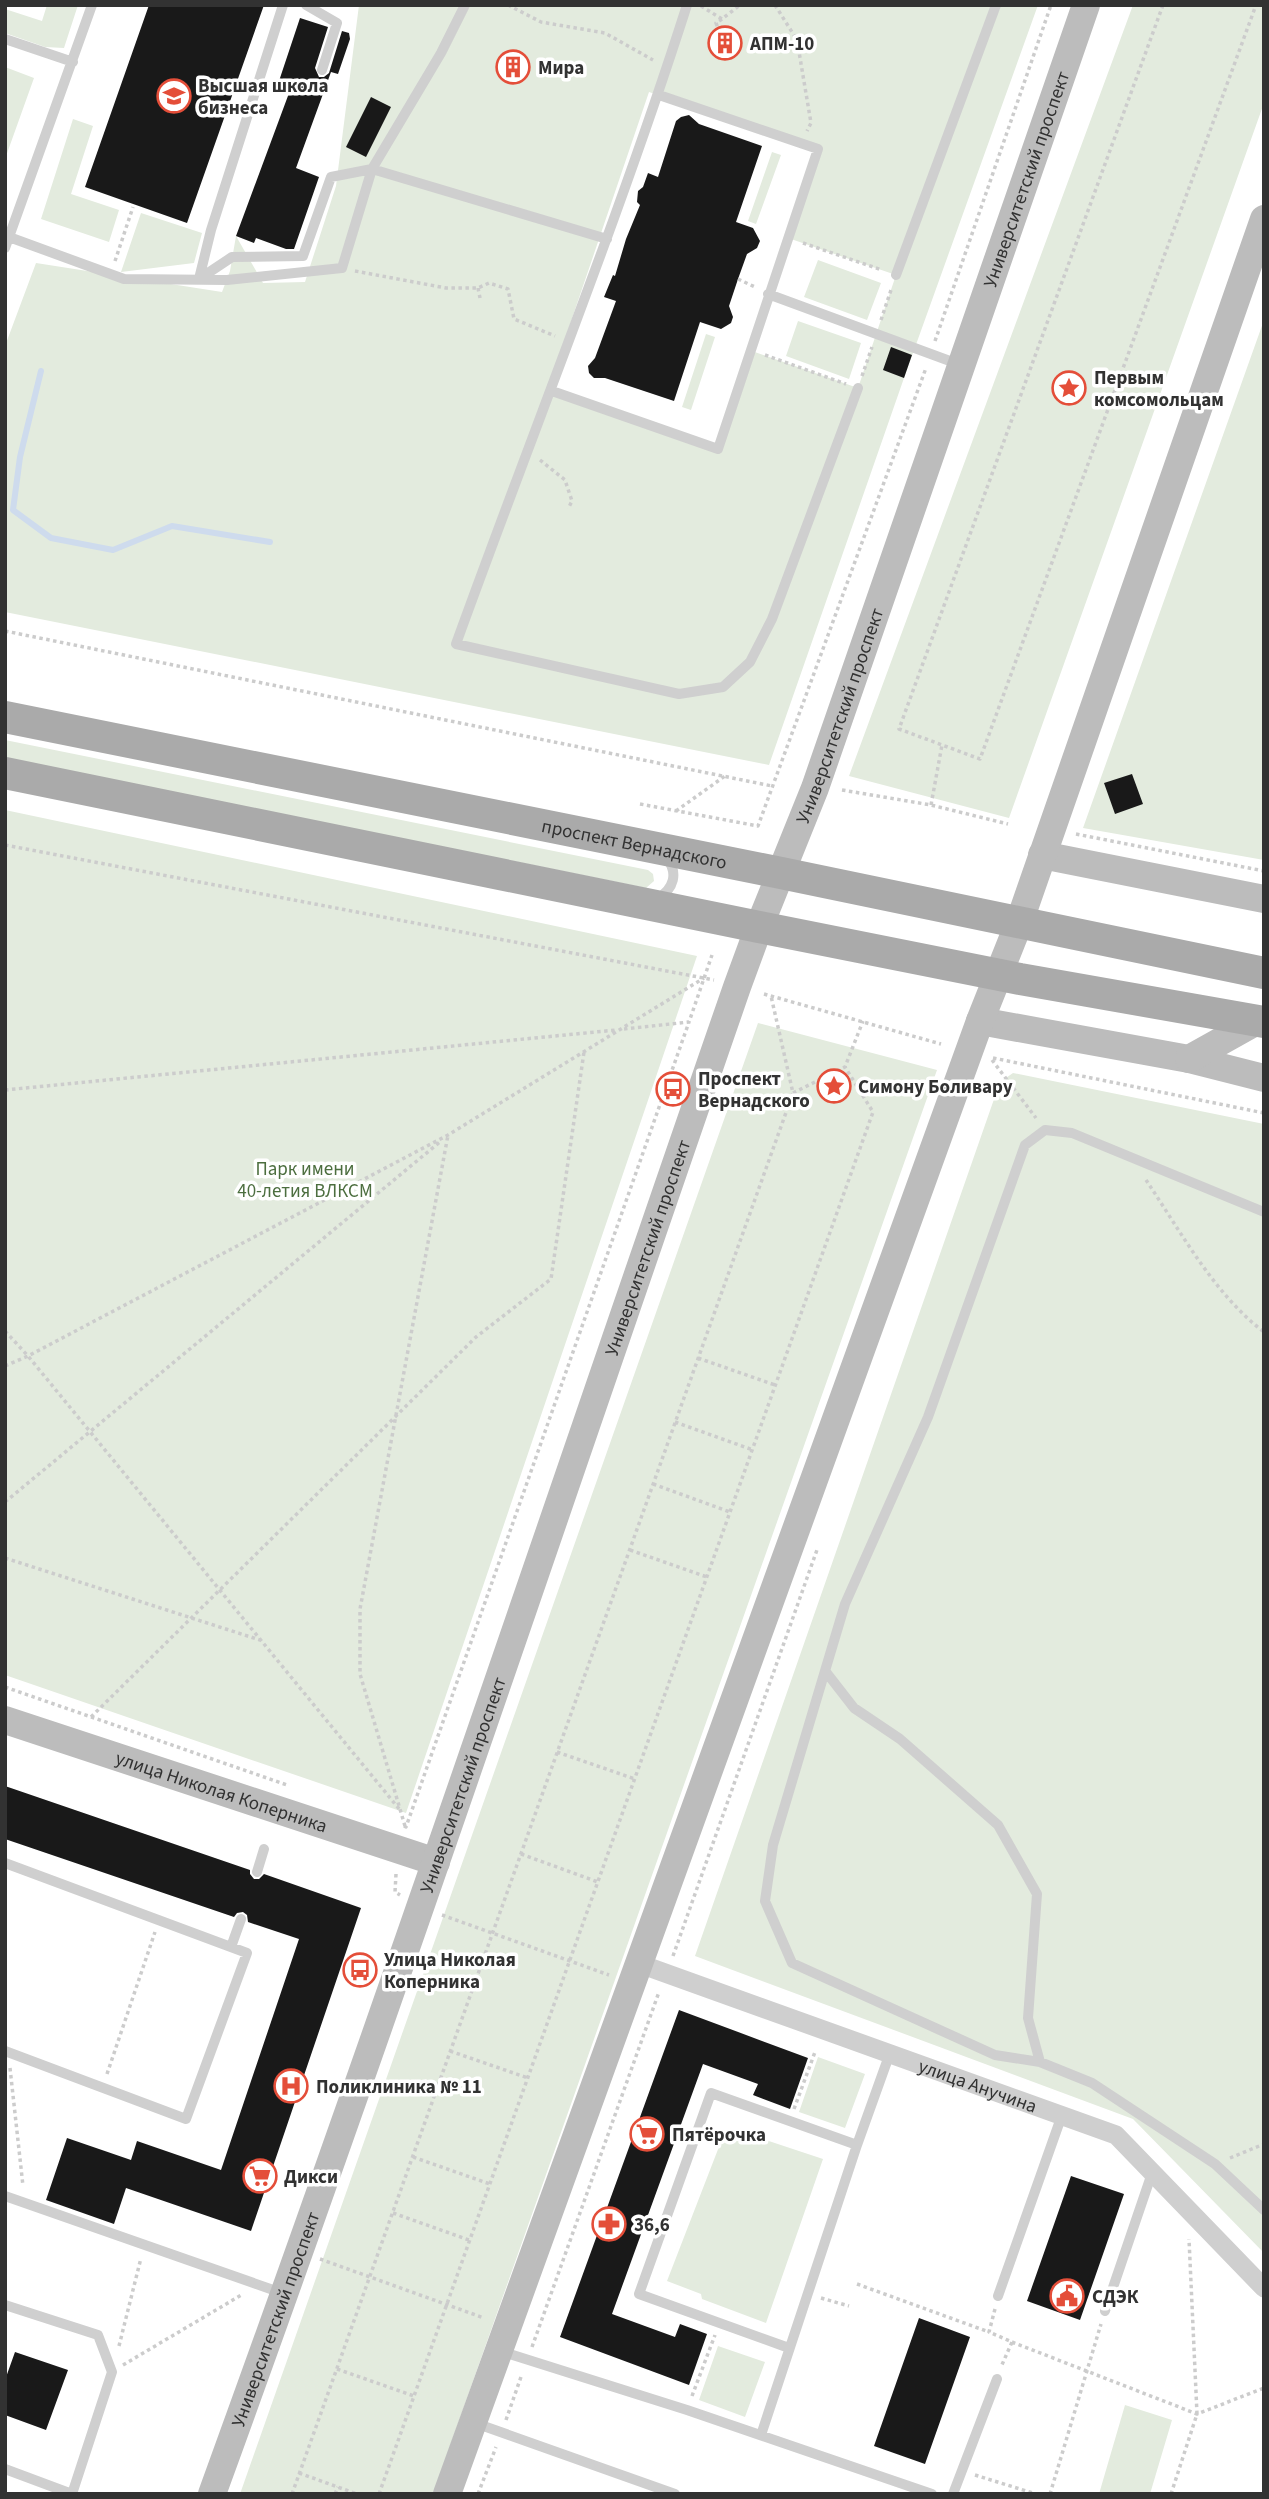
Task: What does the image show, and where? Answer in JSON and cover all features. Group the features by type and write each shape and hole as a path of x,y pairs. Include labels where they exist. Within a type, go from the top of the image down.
{"main road":[{"name":"Университетский проспект","path":"212,2494 272,2289 300,2252 758,927 816,788 1086,5"},
{"path":"447,2494 997,974 1018,923 1264,219"},
{"name":"проспект Вернадского","path":"5,717 650,846 1264,973"},
{"path":"5,773 758,927 997,974 1260,1021"},
{"path":"1042,855 1264,899"},
{"path":"980,1021 1189,1059 1264,1078"},
{"path":"1189,1059 1260,1021"},
{"name":"улица Николая Коперника","path":"5,1720 402,1838 436,1862"}],"street":[{"name":"улица Анучина","path":"636,1974 667,1973 1116,2135 1264,2288"}],"lane":[{"path":"92,5 7,242 124,279 227,280 342,268 372,169 441,53 465,5"},
{"path":"199,279 211,230 283,5"},
{"path":"306,5 337,23 322,70"},
{"path":"687,5 659,95 607,239 456,644 679,694 723,687 750,662 772,619 858,388"},
{"path":"896,275 996,5"},
{"path":"5,39 73,62"},
{"path":"552,391 718,449 818,149 659,95"},
{"path":"199,279 232,257 303,256 331,177 372,169 607,239"},
{"path":"768,294 962,365"},
{"path":"640,903 661,897 673,885 672,864 664,854 650,846"},
{"path":"1264,1212 1072,1133 1045,1130 1025,1145 928,1417 845,1604 773,1845 765,1901 792,1963 995,2055 1040,2062 1092,2083 1215,2164 1264,2210"},
{"path":"826,1672 854,1708 900,1739 998,1825 1037,1894 1028,2018 1040,2062"},
{"path":"257,1872 264,1849"},
{"path":"5,1863 247,1953 186,2119 6,2055"},
{"path":"231,1947 241,1919"},
{"path":"761,2435 890,2053"},
{"path":"789,2348 639,2294 711,2093 857,2145"},
{"path":"999,2296 1062,2115"},
{"path":"1105,2312 1152,2172"},
{"path":"5,2196 272,2289"},
{"path":"5,2305 98,2335 112,2372 72,2494 5,2469"},
{"path":"503,2339 527,2360 687,2410 932,2494"},
{"path":"953,2494 997,2379"},
{"path":"474,2422 676,2494"}],"path":[{"path":"508,5 541,22 606,33 667,68"},
{"path":"700,5 722,19"},
{"path":"723,36 721,33 711,35 718,28 716,23 740,5"},
{"path":"775,5 797,40 811,123"},
{"path":"640,804 758,826 930,355 1051,5"},
{"path":"1163,5 899,729 980,759 1256,5"},
{"path":"111,273 132,207"},
{"path":"342,268 446,288 478,288 489,284 508,289 514,318 569,343"},
{"path":"738,279 752,285"},
{"path":"478,288 480,298"},
{"path":"526,453 547,464 565,480 572,501 568,509"},
{"path":"5,631 772,786"},
{"path":"931,805 942,745"},
{"path":"676,811 725,776"},
{"path":"842,790 931,805 1007,824"},
{"path":"1074,833 1264,871"},
{"path":"5,845 714,980"},
{"path":"402,1838 712,955"},
{"path":"5,1366 447,1135 704,978"},
{"path":"764,994 941,1044"},
{"path":"292,2494 793,1093 771,996"},
{"path":"793,1093 845,1067 863,1021"},
{"path":"5,1090 690,1023"},
{"path":"91,1717 476,1337 551,1279 584,1052"},
{"path":"984,1055 1264,1113"},
{"path":"986,1071 990,1058"},
{"path":"990,1058 1045,1130"},
{"path":"379,2494 873,1112 845,1067"},
{"path":"447,1135 360,1609 360,1674 401,1811 402,1838 395,1892 420,1906 569,1961 636,1974"},
{"path":"5,1502 447,1135"},
{"path":"1129,1156 1192,1248 1200,1264 1251,1322 1264,1332"},
{"path":"5,1331 401,1811"},
{"path":"698,1358 775,1385"},
{"path":"675,1422 752,1450"},
{"path":"653,1485 730,1512"},
{"path":"478,2494 820,1542"},
{"path":"630,1550 707,1577"},
{"path":"5,1559 260,1640"},
{"path":"5,1687 288,1785"},
{"path":"557,1752 635,1779"},
{"path":"393,1822 402,1838"},
{"path":"521,1854 598,1882"},
{"path":"103,2088 159,1920"},
{"path":"450,2051 528,2078"},
{"path":"790,2121 815,2052"},
{"path":"6,2055 25,2203"},
{"path":"1215,2164 1264,2144"},
{"path":"413,2157 490,2184"},
{"path":"1171,2494 1197,2414 1188,2209"},
{"path":"393,2213 470,2240"},
{"path":"112,2372 145,2245"},
{"path":"300,2252 447,2305 503,2339"},
{"path":"857,2284 989,2332 1197,2414 1264,2388"},
{"path":"112,2372 272,2289"},
{"path":"807,2294 849,2306"},
{"path":"989,2332 999,2296"},
{"path":"1050,2494 1105,2312"},
{"path":"687,2410 719,2323"},
{"path":"997,2379 1012,2342"},
{"path":"337,2369 414,2396"},
{"path":"961,2470 1036,2494"},
{"path":"299,2473 356,2494"},
{"path":"335,2494 338,2487"}],"green space":[{"path":"47,5 78,5 64,48 45,47 5,33 5,9 42,21"},
{"path":"359,5 1038,5 769,765 5,612 5,346 36,263 222,292 230,271 236,236 263,283 305,282 336,186","holes":["649,92 817,149 788,238 896,275 858,388 749,350 718,448 548,389"]},
{"path":"1133,5 1264,5 1264,103 1009,818 849,776"},
{"path":"5,67 34,78 5,159"},
{"path":"73,119 93,126 71,194 119,210 109,242 41,219"},
{"path":"772,152 781,155 756,224 748,221"},
{"path":"141,213 202,233 194,263 121,272"},
{"path":"818,260 881,283 867,320 804,297"},
{"path":"1264,320 1264,860 1083,828"},
{"path":"798,321 861,343 849,379 786,356"},
{"path":"706,334 715,337 691,410 682,407"},
{"path":"5,740 648,870 653,874 654,881 646,888 5,758"},
{"name":"Парк имени 40-летия ВЛКСМ","path":"5,810 697,956 406,1813 5,1675"},
{"path":"758,1023 937,1070 433,2494 240,2494"},
{"path":"1013,1073 1264,1124 1264,2253 1133,2119 695,1956 1000,1082"},
{"path":"818,2057 865,2074 845,2128 799,2112"},
{"path":"736,2130 823,2159 766,2323 702,2299 701,2294 667,2281 722,2139"},
{"path":"718,2346 765,2362 745,2417 699,2400"},
{"path":"1125,2405 1172,2420 1150,2494 1099,2494"}],"building":[{"name":"Высшая школа бизнеса","path":"149,5 264,5 187,223 85,187"},
{"path":"300,18 328,27 315,68 319,77 329,73 342,31 349,33 350,39 338,74 331,72 296,168 319,177 294,249 286,249 256,238 254,243 236,236 292,85 279,81"},
{"path":"371,97 391,107 366,157 346,147"},
{"path":"689,115 699,124 762,146 736,222 753,228 760,241 757,248 747,254 738,279 729,306 733,317 731,323 721,329 700,322 674,401 605,378 594,378 589,373 588,366 595,358 616,301 604,297 613,275 615,276 640,205 637,202 638,191 643,187 648,173 658,177 676,121"},
{"path":"891,347 912,355 904,378 883,370"},
{"path":"1132,774 1143,804 1115,814 1104,783"},
{"path":"5,1786 250,1870 254,1879 259,1879 264,1874 361,1908 251,2231 126,2188 114,2224 46,2200 67,2138 131,2160 137,2141 221,2170 299,1939 248,1922 247,1915 243,1912 234,1917 5,1839"},
{"path":"679,2010 808,2058 790,2109 753,2095 758,2084 703,2064 612,2314 675,2337 680,2324 707,2334 689,2385 560,2337"},
{"path":"1071,2176 1124,2194 1080,2320 1027,2301"},
{"path":"919,2318 970,2337 925,2464 874,2446"},
{"path":"15,2352 68,2370 46,2430 5,2415 5,2380"}],"waterway":[{"path":"41,371 20,457 13,510 51,538 113,550 172,526 270,542"}],"place":[{"name":"АПМ-10","path":"725,43"},
{"name":"Мира","path":"513,67"},
{"name":"Высшая школа бизнеса","path":"174,96"},
{"name":"Первым комсомольцам","path":"1069,388"},
{"name":"Симону Боливару","path":"834,1086"},
{"name":"Проспект Вернадского","path":"673,1089"},
{"name":"Улица Николая Коперника","path":"360,1970"},
{"name":"Поликлиника № 11","path":"291,2086"},
{"name":"Пятёрочка","path":"647,2134"},
{"name":"Дикси","path":"260,2176"},
{"name":"36,6","path":"609,2224"},
{"name":"СДЭК","path":"1067,2296"}]}
